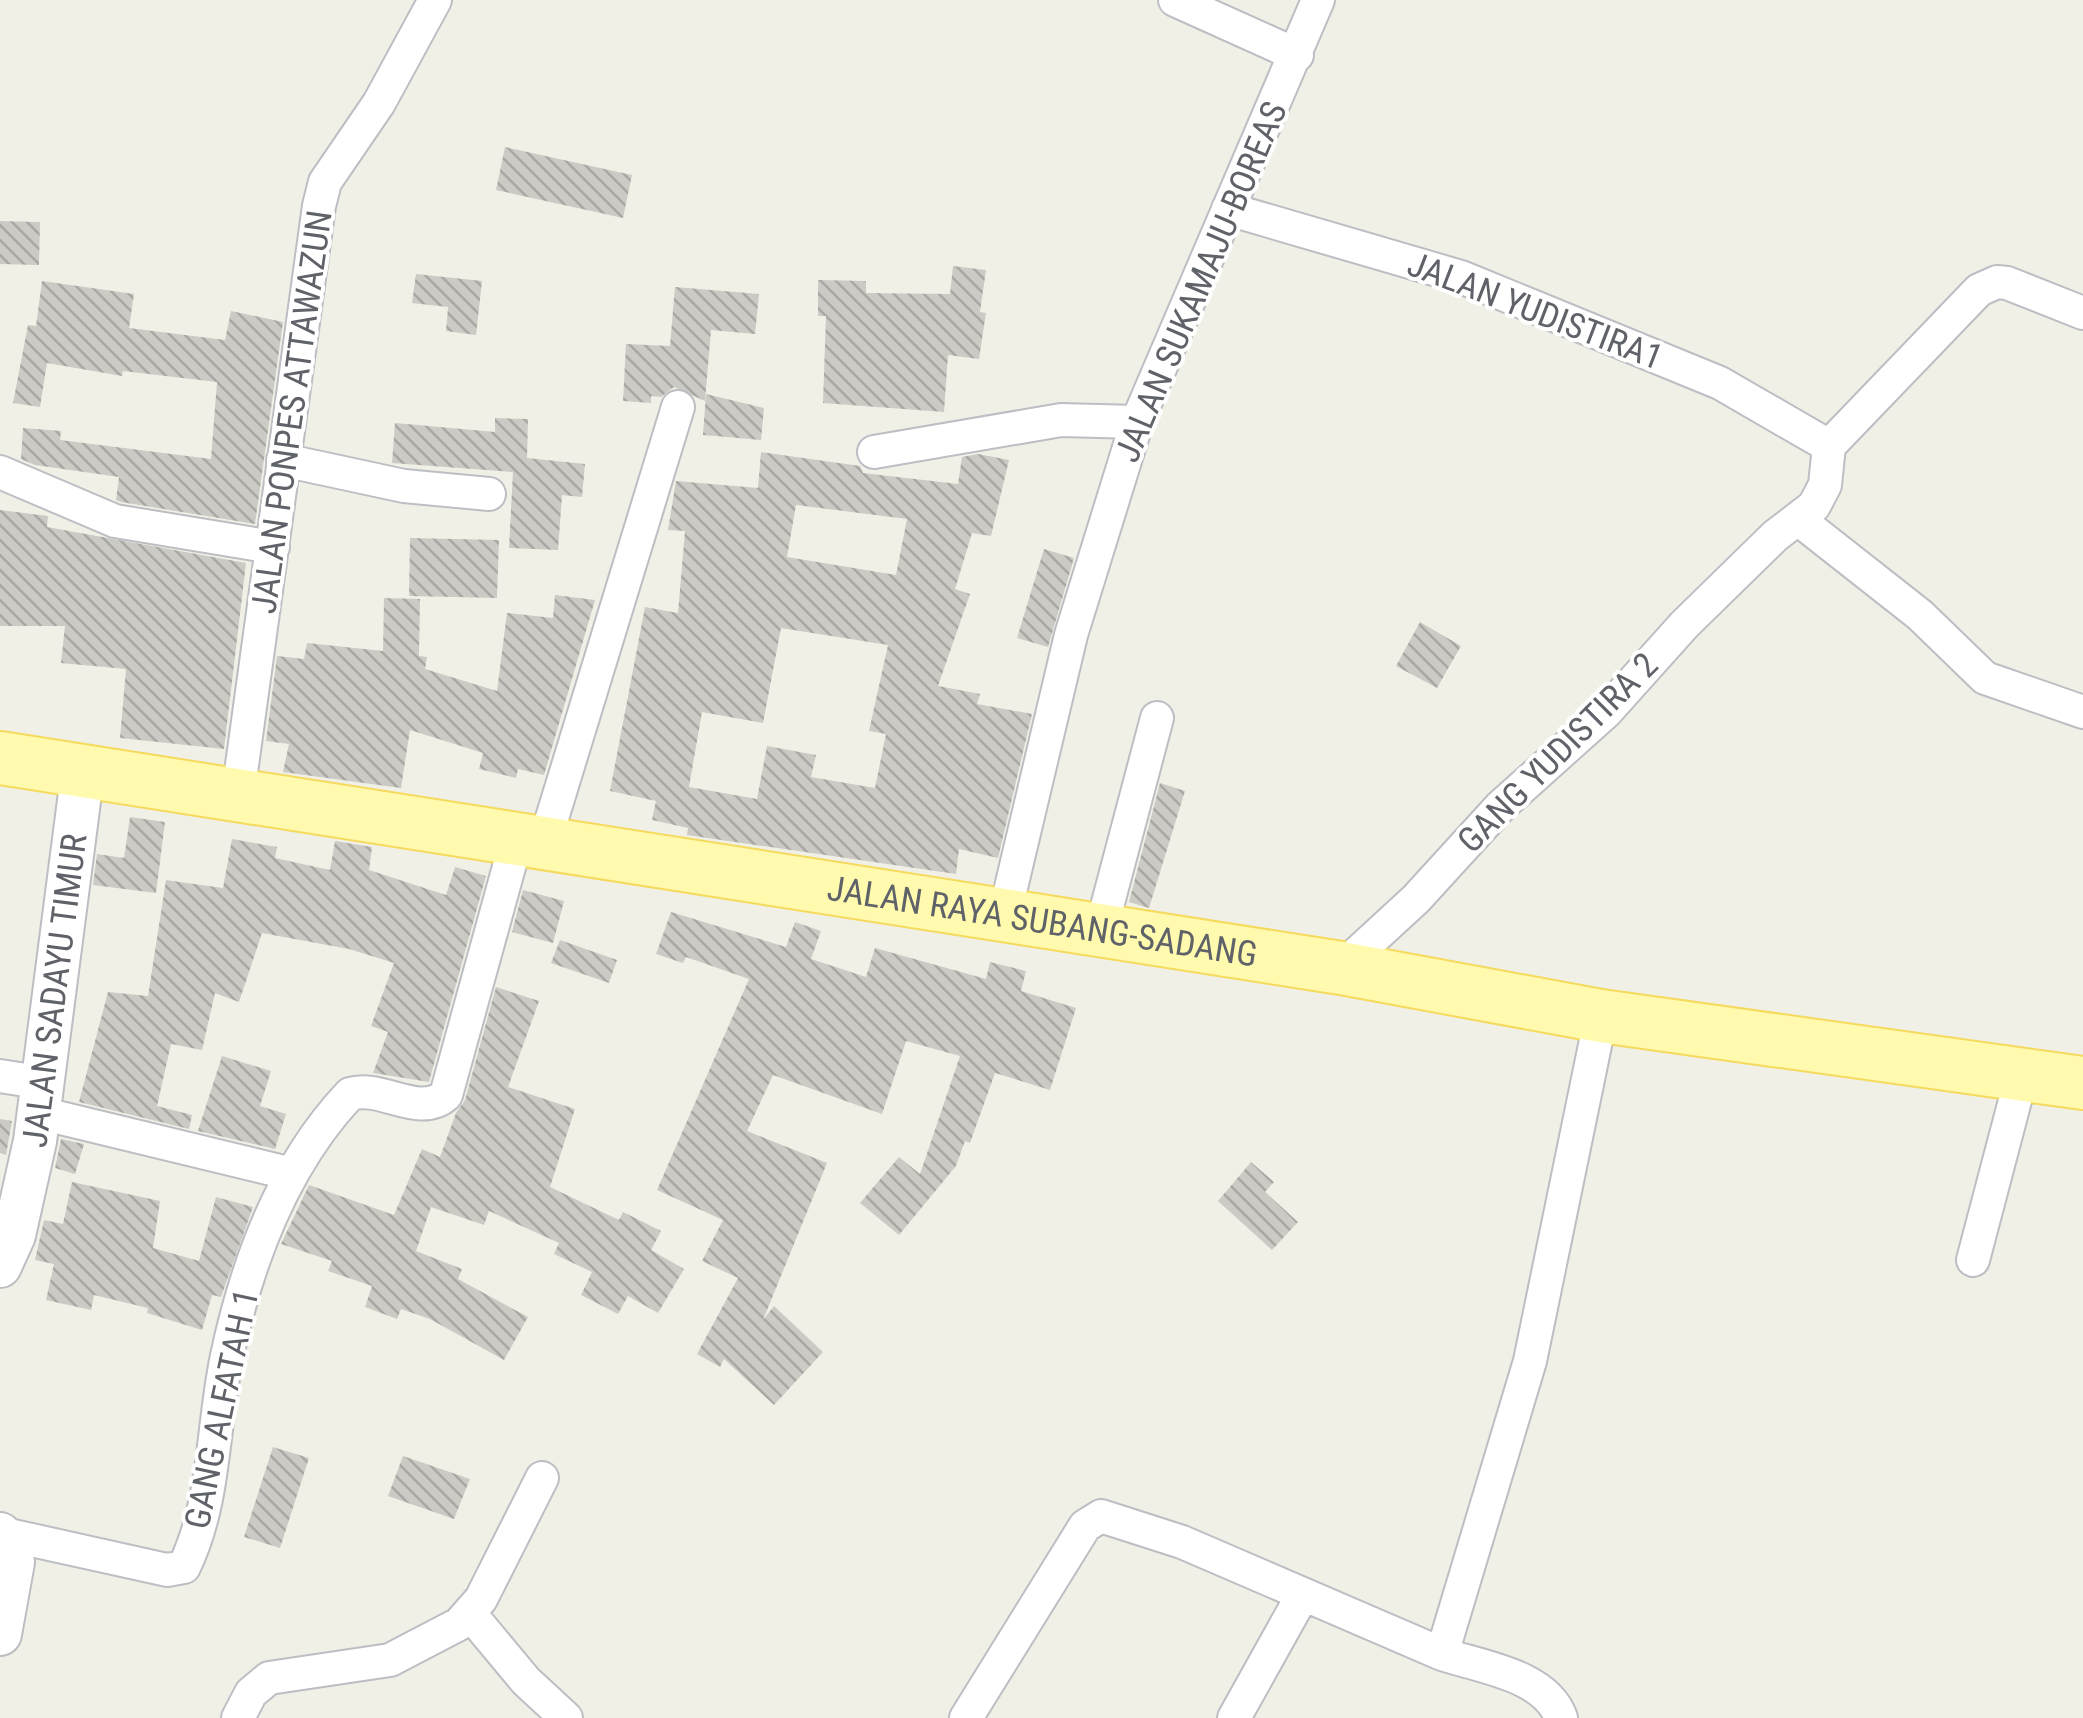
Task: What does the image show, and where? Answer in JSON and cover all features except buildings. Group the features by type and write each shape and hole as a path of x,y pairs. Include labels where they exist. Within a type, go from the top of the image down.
{"main road":[{"name":"JALAN RAYA SUBANG-SADANG","path":"0,758 1340,968 1600,1016 2083,1082"}],"street":[{"name":"JALAN PONPES ATTAWAZUN","path":"238,794 325,182 379,103 435,0"},
{"path":"1175,0 1296,56"},
{"name":"JALAN SUKAMAJU-BOREAS","path":"1004,916 1071,635 1137,422 1318,0"},
{"name":"JALAN YUDISTIRA1","path":"1228,208 1462,278 1720,383 1829,446"},
{"path":"1829,446 1986,285 2007,283 2083,313"},
{"path":"531,840 678,407"},
{"path":"874,452 1061,420 1137,422"},
{"name":"GANG YUDISTIRA 2","path":"1340,968 1416,899 1514,794 1606,712 1684,625 1820,496 1829,446"},
{"path":"283,460 404,486 489,494"},
{"path":"0,472 115,521 273,547"},
{"path":"1786,528 1920,615 1986,678 2083,712"},
{"path":"1100,933 1158,718"},
{"name":"JALAN SADAYU TIMUR","path":"0,1266 14,1235 42,1098 84,770"},
{"name":"GANG ALFATAH 1","path":"0,1533 166,1570 184,1566 208,1490 227,1356 254,1265 292,1174 311,1138 350,1094 370,1092 420,1103 446,1094 531,840"},
{"path":"1442,1654 1530,1361 1600,1016"},
{"path":"1972,1260 2022,1074"},
{"path":"0,1076 42,1098 292,1174"},
{"path":"238,1718 251,1693 269,1678 390,1660 470,1615 542,1478"},
{"path":"967,1716 1094,1518 1109,1516 1182,1542 1442,1654 1531,1684 1548,1696 1562,1718"},
{"path":"0,1533 14,1562 0,1634"},
{"path":"1234,1718 1302,1596"},
{"path":"470,1615 526,1681 566,1718"}]}
